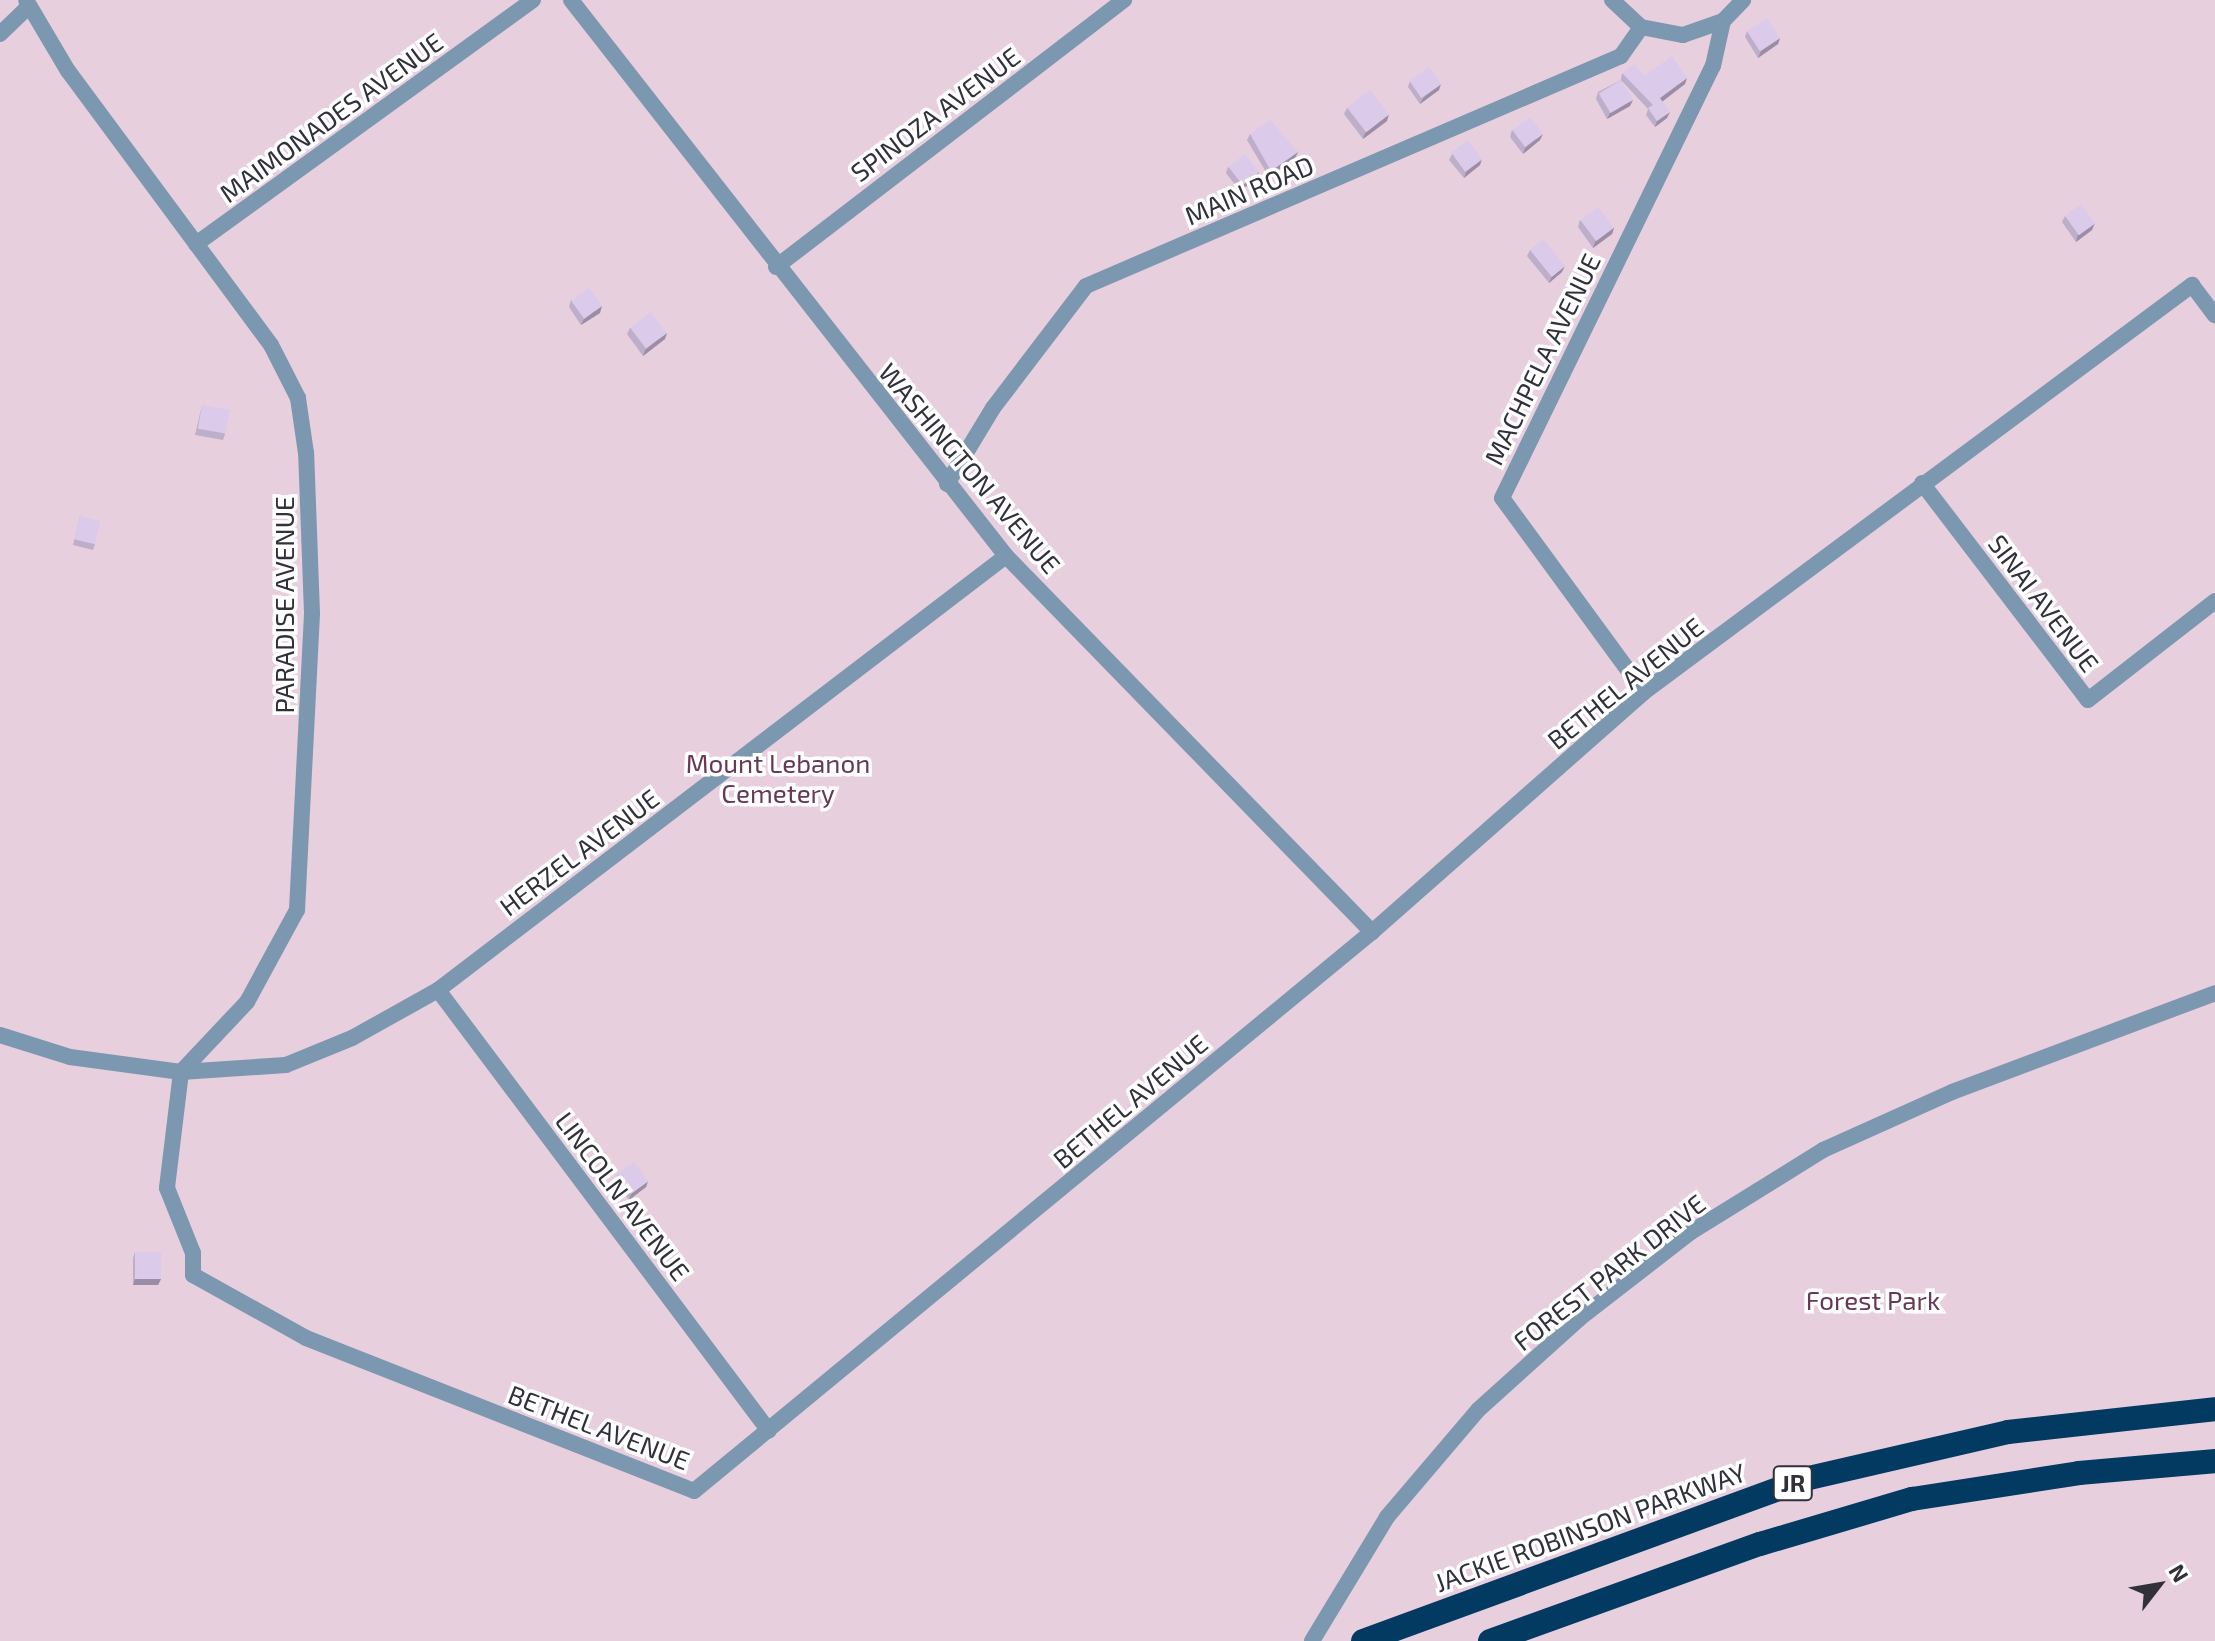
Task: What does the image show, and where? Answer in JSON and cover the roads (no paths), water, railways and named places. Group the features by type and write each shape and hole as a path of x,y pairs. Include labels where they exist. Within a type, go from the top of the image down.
{"highway":[{"name":"JACKIE ROBINSON PARKWAY","path":"1363,1641 1809,1478 2008,1432 2212,1409"},
{"name":"JR","path":"1490,1641 1760,1544 1884,1506 2079,1473 2215,1461"}],"street":[{"name":"MAIMONADES AVENUE","path":"196,244 533,0"},
{"name":"WASHINGTON AVENUE","path":"571,0 776,267 1006,556 1372,932"},
{"name":"SPINOZA AVENUE","path":"776,267 1124,0"},
{"path":"1612,0 1641,27 1683,35 1723,21 1743,0"},
{"name":"PARADISE AVENUE","path":"27,4 271,345 298,398 306,453 312,613 297,910 247,1002 181,1072"},
{"path":"0,34 27,4"},
{"name":"MACHPELA AVENUE","path":"1644,692 1502,498 1713,66 1723,21"},
{"name":"MAIN ROAD","path":"947,484 993,408 1086,286 1621,56 1641,27"},
{"name":"BETHEL AVENUE","path":"181,1072 167,1188 193,1253 193,1275 306,1338 694,1491 1372,932 1644,692 2192,285 2215,315"},
{"name":"SINAI AVENUE","path":"1922,483 2088,700 2215,601"},
{"name":"HERZEL AVENUE","path":"181,1072 286,1065 352,1038 438,990 1006,556"},
{"name":"LINCOLN AVENUE","path":"438,990 769,1431"},
{"name":"FOREST PARK DRIVE","path":"1312,1641 1387,1517 1478,1410 1580,1318 1691,1232 1823,1150 1952,1092 2215,993"},
{"path":"0,1035 70,1057 181,1072"}],"park label":[{"name":"Mount Lebanon Cemetery","path":"778,778"},
{"name":"Forest Park","path":"1873,1300"}]}
